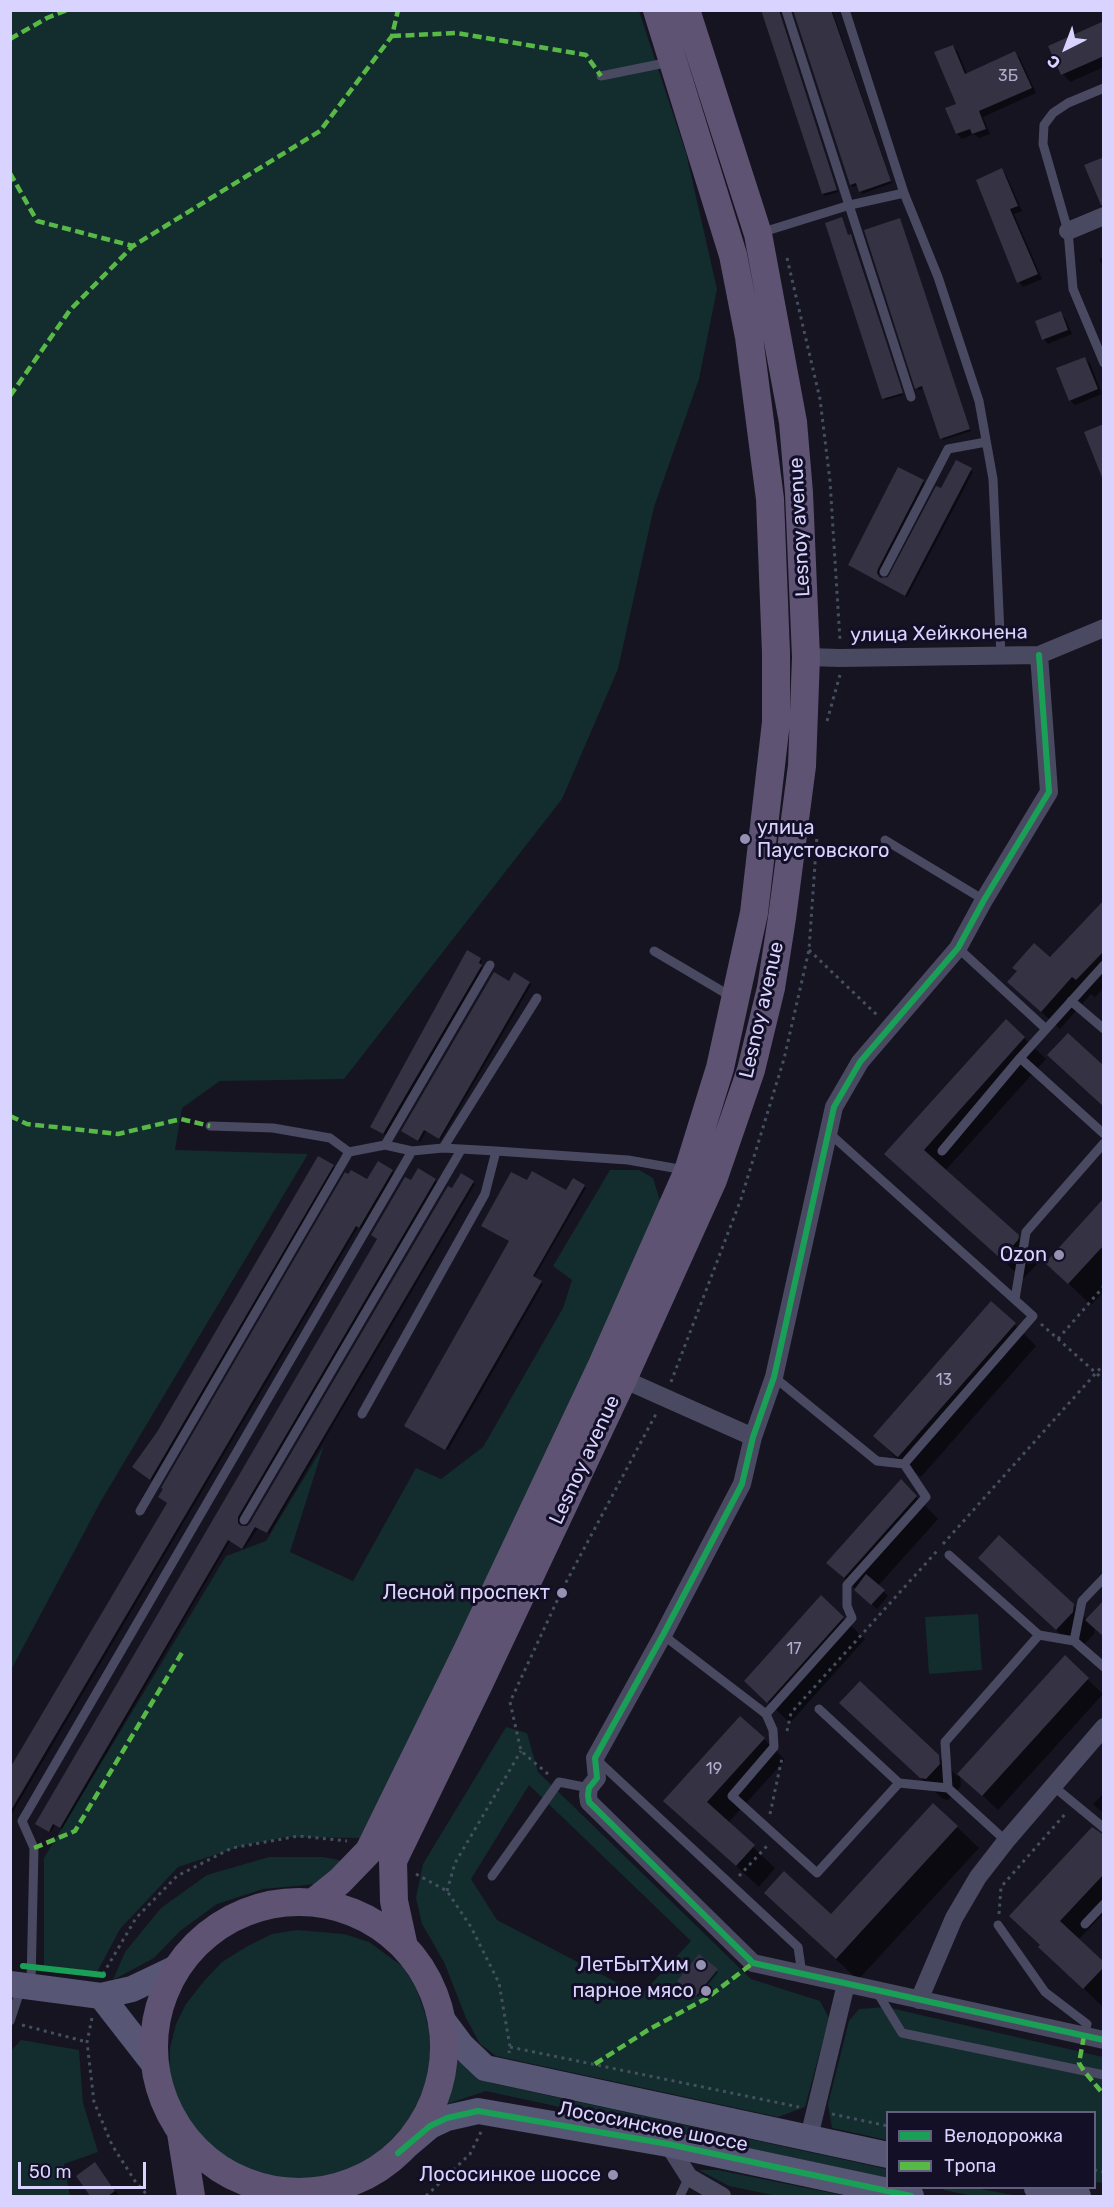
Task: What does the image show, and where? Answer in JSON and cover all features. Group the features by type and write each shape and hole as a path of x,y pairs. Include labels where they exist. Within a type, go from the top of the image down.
{"main road":[{"name":"Lesnoy avenue","path":"314,1902 340,1881 369,1851 467,1651 602,1365 700,1176 751,1070 771,988 802,766 806,657 799,493 793,422 758,234 686,58 657,10"},
{"name":"Lesnoy avenue","path":"404,1947 394,1900 393,1861 623,1379 700,1176 734,998 754,914 776,722 776,652 770,499 749,337 733,255 686,58 686,10"},
{"path":"282,1902 314,1902 348,1910 378,1925 404,1947 433,1993 441,2018 444,2043 437,2091 428,2114 398,2153 375,2171 348,2184 320,2191 287,2194 259,2187 229,2175 203,2157 181,2133 163,2100 154,2064 154,2030 162,1998 176,1968 196,1943 222,1923 251,1910 282,1902"},
{"path":"181,2133 191,2196"}],"street":[{"path":"1068,231 1104,216"},
{"name":"улица Хейкконена","path":"806,657 1039,655 1104,628"},
{"path":"1039,655 1049,792 958,948 860,1062 834,1107 774,1377 753,1437 741,1484 663,1635 595,1758 597,1778 589,1788 588,1795 590,1802 753,1963 1104,2040"},
{"path":"623,1379 753,1437"},
{"path":"919,2000 954,1918 978,1877 1104,1727"},
{"path":"21,1985 101,1996 132,1989 176,1968"},
{"path":"808,2137 846,1984"},
{"path":"101,1996 154,2064"},
{"name":"Лососинское шоссе","path":"441,2018 462,2046 485,2068 886,2155"},
{"name":"Лососинское шоссе","path":"398,2153 430,2126 447,2118 478,2111 668,2144 913,2196"},
{"path":"668,2144 689,2177 722,2196"},
{"path":"1046,2189 1078,2196"}],"lane":[{"path":"786,10 911,397"},
{"path":"845,10 904,193 942,288 979,401 993,479 1001,656"},
{"path":"601,76 686,58"},
{"path":"1104,88 1068,103 1053,113 1044,125 1043,144 1068,231 1073,289 1104,363"},
{"path":"758,234 850,205 904,193"},
{"path":"884,572 948,449 986,442"},
{"path":"885,840 984,900"},
{"path":"958,948 1046,1029"},
{"path":"654,951 734,998"},
{"path":"385,1145 490,965"},
{"path":"942,1151 1020,1058 1104,965"},
{"path":"443,1148 537,998"},
{"path":"1071,1001 1104,1029"},
{"path":"1020,1058 1104,1134"},
{"path":"210,1126 273,1128 330,1138 349,1152 385,1145 412,1151 443,1148 628,1160 700,1176"},
{"path":"828,1132 1033,1316 904,1464"},
{"path":"1015,1299 1026,1232 1104,1143"},
{"path":"244,1520 461,1150"},
{"path":"10,2021 21,1985 34,1848 22,1821 412,1151"},
{"path":"362,1414 485,1194 496,1151"},
{"path":"140,1511 349,1152"},
{"path":"765,1713 852,1618 847,1606 847,1585 926,1497 904,1464 877,1461 774,1377"},
{"path":"949,1555 1039,1635 1074,1641 1104,1667"},
{"path":"1074,1641 1083,1601 1104,1578"},
{"path":"663,1635 765,1713 773,1730 774,1747 732,1796 817,1874 899,1783"},
{"path":"948,1788 945,1742 1039,1635"},
{"path":"819,1709 899,1783 948,1788 1006,1841"},
{"path":"595,1758 798,1947 802,1974"},
{"path":"492,1876 559,1782 589,1788"},
{"path":"1053,1786 1104,1828"},
{"path":"1085,1924 1104,1904"},
{"path":"998,1925 1046,1992 1087,2024 1084,2036"},
{"path":"875,1990 902,2033 1104,2075"},
{"path":"680,2196 689,2177"}],"path":[{"path":"825,728 841,671"},
{"path":"809,950 889,1027"},
{"path":"1057,1339 1104,1286"},
{"path":"1033,1316 1104,1380"},
{"path":"787,1734 791,1713 1104,1364"},
{"path":"447,1891 455,1863 521,1751 559,1782"},
{"path":"732,1885 776,1836 769,1819 782,1755"},
{"path":"998,1925 1001,1887 1075,1804"},
{"path":"393,1861 447,1891 471,1927 499,1983 510,2047 503,2073"},
{"path":"21,2024 87,2042"},
{"path":"510,2047 886,2126"},
{"path":"426,2196 470,2154 491,2114"}],"green space":[{"path":"11,11 639,11 686,153 717,289 699,379 654,507 618,669 562,799 344,1079 220,1081 182,1108 175,1150 308,1154 101,1501 11,1670"},
{"path":"610,1170 639,1170 653,1178 662,1207 480,1595 360,1838 287,1837 245,1845 178,1867 120,1929 96,1974 44,1967 44,1858 226,1556 266,1541 324,1445 290,1552 353,1581 416,1468 441,1479 483,1447 563,1308 572,1280 553,1266"},
{"path":"978,1614 982,1670 929,1674 925,1617"},
{"path":"506,1727 527,1733 538,1772 751,1979 820,2001 829,2018 805,2107 778,2117 496,2056 480,2044 466,2018 444,1962 422,1924 416,1898 423,1864","holes":["529,1785 691,1941 641,1995 497,1920 471,1879"]},
{"path":"269,1857 323,1857 344,1861 317,1884 263,1889 217,1904 180,1931 154,1958 113,1980 125,1952 161,1908 207,1875"},
{"path":"297,1930 344,1934 369,1942 402,1966 415,1986 424,2010 429,2031 430,2055 427,2079 419,2099 408,2121 392,2139 374,2156 352,2169 327,2177 301,2180 250,2171 227,2160 188,2122 170,2074 170,2048 176,2024 186,2004 204,1981 222,1962 246,1947 272,1934"},
{"path":"886,2007 1103,2057 1103,2183 1096,2182 1096,2111 886,2111 886,2140 832,2128 828,2104 849,2021 859,2009"},
{"path":"21,2040 79,2050 83,2103 98,2152 64,2164 70,2196 11,2196 11,2051"},
{"path":"457,2060 491,2083 886,2169 886,2178 486,2091 447,2104"},
{"path":"699,2170 718,2170 846,2196 777,2196 729,2186"},
{"path":"981,2189 1018,2196 973,2196 944,2190"}],"building":[{"path":"761,10 779,10 837,190 822,194"},
{"path":"793,10 831,10 891,181 859,192 856,183 850,185"},
{"path":"1104,21 1104,56 1061,75 1048,46"},
{"path":"953,45 965,74 1015,51 1032,88 979,111 986,129 972,134 970,129 956,134 945,108 956,104 934,52"},
{"path":"1104,157 1104,205 1101,205 1084,165"},
{"path":"1002,168 1018,206 1010,209 1038,274 1017,283 976,180"},
{"path":"842,217 848,235 851,234 903,393 882,399 825,223"},
{"path":"900,218 970,429 940,439 922,386 915,389 864,230"},
{"path":"1061,311 1068,330 1042,340 1035,321"},
{"path":"1085,357 1098,389 1069,401 1056,368"},
{"path":"1104,424 1104,480 1103,480 1084,432"},
{"path":"956,460 972,468 905,596 848,565 898,467 924,480 878,569 877,573 880,578 888,577 936,486 941,488"},
{"path":"1104,900 1104,951 1076,980 1072,977 1041,1012 1007,982 1017,971 1012,968 1034,943 1050,957"},
{"path":"467,950 481,958 479,963 482,965 383,1134 370,1127"},
{"path":"494,972 509,981 514,972 530,982 439,1139 424,1130 418,1141 401,1131"},
{"path":"1006,1019 1025,1037 924,1150 1019,1235 1018,1240 1001,1259 884,1154"},
{"path":"1068,1033 1104,1066 1104,1107 1047,1055"},
{"path":"318,1156 334,1165 150,1480 132,1467 157,1432"},
{"path":"378,1161 393,1170 359,1228 356,1226 10,1812 10,1768 167,1503 158,1497 163,1489 161,1488 345,1172 348,1174 351,1170 367,1179"},
{"path":"418,1168 436,1179 238,1517 238,1523 241,1526 247,1526 250,1523 448,1186 452,1188 461,1173 474,1181 267,1533 255,1527 242,1549 228,1540 60,1828 53,1824 49,1832 35,1824 377,1239 371,1235 405,1177 411,1180"},
{"path":"532,1171 566,1190 573,1178 585,1185 533,1276 542,1281 445,1450 404,1426 509,1241 481,1226 511,1172 527,1180"},
{"path":"1104,1198 1104,1245 1068,1284 1045,1263"},
{"path":"991,1301 1016,1323 898,1457 896,1456 873,1436"},
{"path":"901,1479 917,1496 844,1578 826,1563"},
{"path":"999,1535 1074,1604 1073,1612 1056,1630 978,1558"},
{"path":"866,1574 885,1590 871,1605 854,1590"},
{"path":"821,1595 844,1617 767,1703 744,1681"},
{"path":"1104,1600 1104,1637 1085,1620"},
{"path":"1065,1655 1089,1678 982,1796 957,1774"},
{"path":"860,1681 939,1755 940,1764 926,1779 920,1778 839,1703"},
{"path":"740,1716 765,1738 707,1802 755,1845 736,1866 663,1801"},
{"path":"933,1803 958,1826 836,1959 764,1893 784,1871 831,1914"},
{"path":"1092,1827 1104,1835 1104,1874 1060,1921 1104,1962 1104,1967 1083,1989 1009,1916"},
{"name":"ЛетБытХим","path":"699,1954 718,1969 696,1996 677,1981"},
{"path":"95,2162 115,2191 108,2196 90,2196 76,2176"}],"marked path":[{"path":"10,39 47,18 67,10"},
{"path":"10,396 70,310 133,246 320,131 392,36 398,10"},
{"path":"392,36 457,33 586,55 601,76"},
{"path":"10,173 37,221 133,246"},
{"path":"10,1116 27,1124 118,1134 181,1119 210,1126"},
{"path":"34,1848 75,1831 183,1651"},
{"path":"595,2064 648,2030 707,1998 753,1963"},
{"path":"1084,2036 1079,2063 1104,2095"}],"cycle path":[{"path":"1039,655 1049,792 958,948 860,1062 834,1107 774,1377 753,1437 742,1484 595,1758 597,1778 589,1788 588,1795 589,1802 753,1963 1104,2040"},
{"path":"23,1966 103,1975"},
{"path":"398,2153 430,2126 447,2118 478,2111 668,2144 911,2196"}],"place":[{"name":"улица Паустовского","path":"745,839"},
{"name":"Ozon","path":"1059,1255"},
{"name":"Лесной проспект","path":"562,1593"},
{"name":"ЛетБытХим","path":"701,1965"},
{"name":"парное мясо","path":"706,1991"},
{"name":"Лососинкое шоссе","path":"613,2175"}]}
